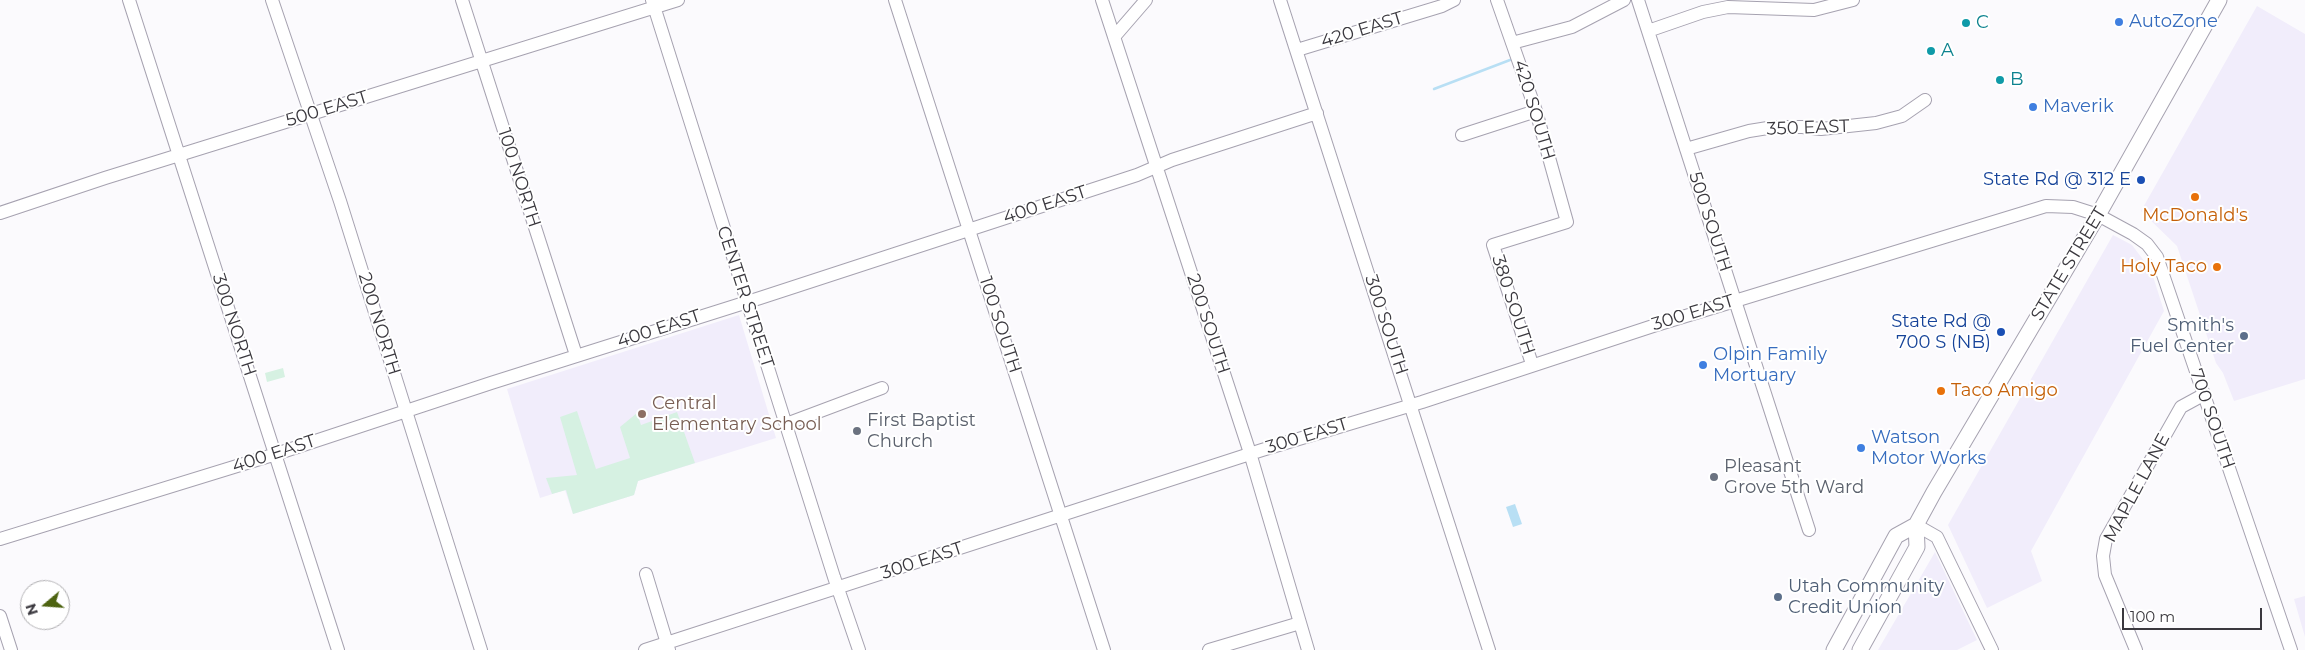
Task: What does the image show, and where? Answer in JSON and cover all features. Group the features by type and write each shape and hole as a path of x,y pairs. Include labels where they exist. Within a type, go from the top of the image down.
{"main road":[{"name":"STATE STREET","path":"1834,650 1896,536 1916,525 2098,215 2219,0"},
{"name":"STATE STREET","path":"1860,650 1917,547 1916,525"},
{"path":"1848,650 1888,580 1905,569"}],"street":[{"name":"300 NORTH","path":"129,0 338,650"},
{"name":"200 NORTH","path":"272,0 340,201 481,650"},
{"name":"100 NORTH","path":"462,0 576,355"},
{"name":"500 EAST","path":"0,212 482,61 653,4 678,0"},
{"name":"100 SOUTH","path":"895,0 1104,650"},
{"name":"200 SOUTH","path":"1102,0 1250,454 1308,650"},
{"path":"1114,37 1146,0"},
{"name":"300 SOUTH","path":"1280,0 1412,405 1489,650"},
{"name":"420 EAST","path":"1297,50 1442,6 1454,0"},
{"name":"420 SOUTH","path":"1493,246 1567,222 1536,111 1497,0"},
{"path":"1512,43 1572,27 1624,0"},
{"name":"500 SOUTH","path":"1638,0 1809,530"},
{"path":"1648,32 1703,12 1728,7 1814,10 1853,0"},
{"name":"CENTER STREET","path":"653,4 786,424 860,650"},
{"name":"350 EAST","path":"1686,149 1749,131 1774,127 1821,129 1876,123 1902,116 1925,100"},
{"path":"1462,135 1536,111"},
{"name":"400 EAST","path":"0,539 276,454 576,355 747,302 1137,175 1157,166 1317,113"},
{"name":"300 EAST","path":"645,650 668,646 839,588 1250,454 1412,405 1532,364 1735,300 2046,206 2073,207 2098,215"},
{"name":"700 SOUTH","path":"2098,215 2133,234 2146,244 2157,257 2292,650"},
{"name":"380 SOUTH","path":"1493,246 1532,364"},
{"path":"786,424 882,388"},
{"name":"MAPLE LANE","path":"2136,650 2105,575 2103,556 2106,539 2181,407 2203,395"},
{"path":"1916,525 1937,537 1992,650"},
{"path":"646,574 668,646"},
{"path":"0,616 11,650"},
{"path":"1209,650 1300,623"}],"shaded area":[{"path":"2257,6 2305,34 2305,379 2234,401 2223,373 2216,363 2177,246 2141,211"},
{"path":"2113,235 2132,245 2151,270 2164,311 2031,551 2042,581 1987,608 1948,525"},
{"name":"Central Elementary School","path":"739,315 776,438 638,481 634,495 573,514 565,490 540,498 507,389"},
{"path":"1935,552 1977,640 1957,650 1878,650"},
{"path":"2305,596 2305,637 2294,599"}],"green space":[{"path":"283,368 285,377 267,382 265,373"},
{"path":"577,411 596,469 630,458 620,427 637,413 641,425 677,412 695,463 638,481 634,495 573,514 566,490 552,494 546,478 577,475 560,417"}],"water":[{"path":"1515,504 1522,524 1513,527 1506,507"}],"waterway":[{"path":"1434,89 1510,60"}],"place":[{"name":"AutoZone","path":"2119,22"},
{"name":"C","path":"1966,23"},
{"name":"A","path":"1931,51"},
{"name":"B","path":"2000,80"},
{"name":"Maverik","path":"2033,107"},
{"name":"State Rd @ 312 E","path":"2141,180"},
{"name":"McDonald's","path":"2195,197"},
{"name":"Holy Taco","path":"2217,267"},
{"name":"State Rd @ 700 S (NB)","path":"2001,332"},
{"name":"Smith's Fuel Center","path":"2244,336"},
{"name":"Olpin Family Mortuary","path":"1703,365"},
{"name":"Taco Amigo","path":"1941,391"},
{"name":"Central Elementary School","path":"642,414"},
{"name":"First Baptist Church","path":"857,431"},
{"name":"Watson Motor Works","path":"1861,448"},
{"name":"Pleasant Grove 5th Ward","path":"1714,477"},
{"name":"Utah Community Credit Union","path":"1778,597"}]}
